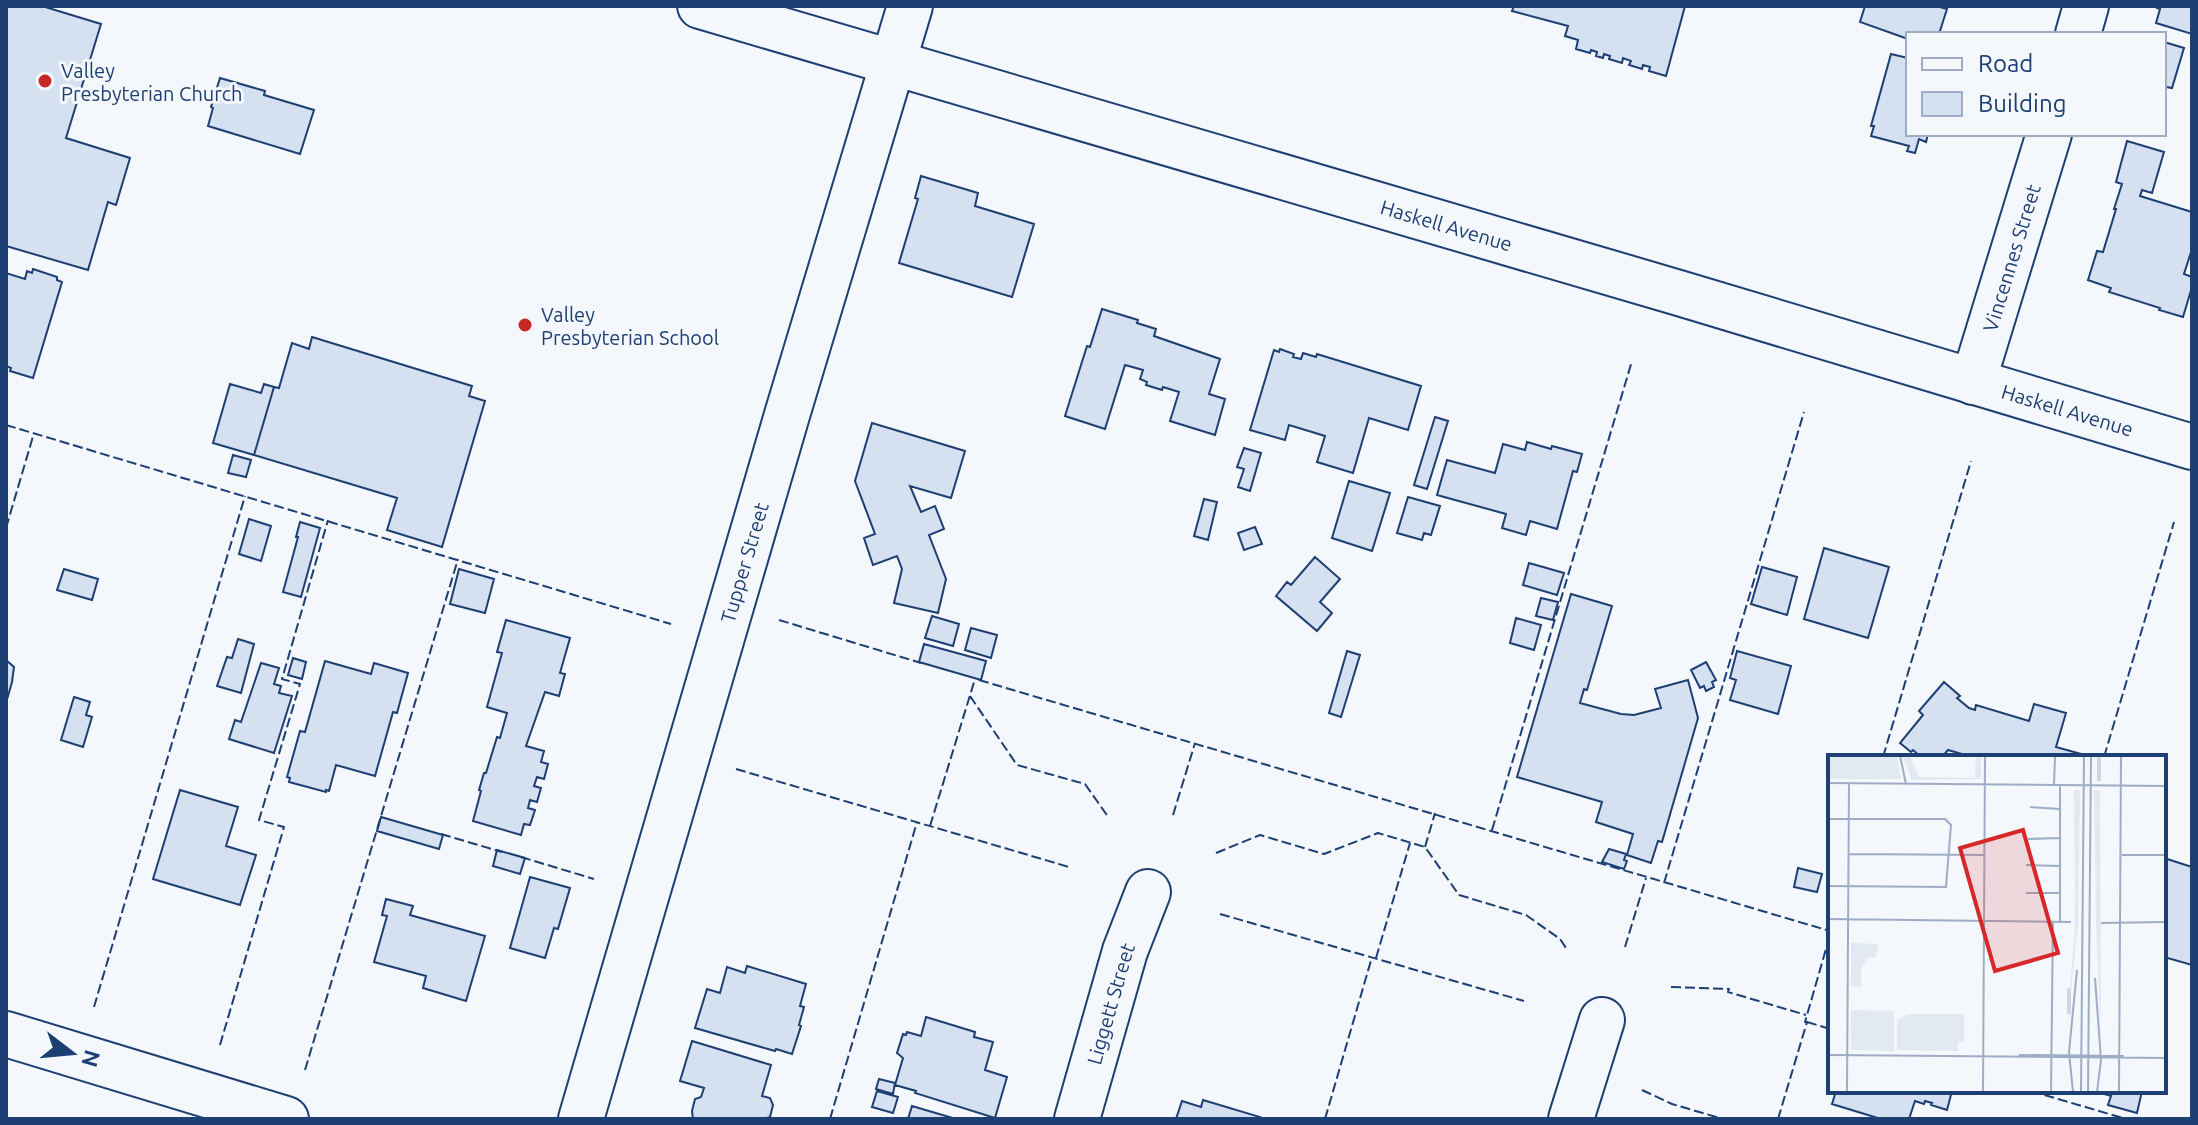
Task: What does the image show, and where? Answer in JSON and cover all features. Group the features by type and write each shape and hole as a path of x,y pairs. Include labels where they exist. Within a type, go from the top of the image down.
{"street":[{"name":"Haskell Avenue","path":"700,6 2192,447"},
{"name":"Tupper Street","path":"581,1119 910,6"},
{"path":"2079,32 2086,6"},
{"name":"Vincennes Street","path":"1973,382 2048,136"},
{"name":"Liggett Street","path":"1077,1119 1125,951 1148,892"},
{"path":"1571,1119 1602,1020"},
{"path":"6,1034 286,1119"}],"building":[{"name":"Valley Presbyterian Church","path":"6,6 42,6 101,24 66,138 130,158 116,205 108,202 88,270 6,246"},
{"path":"1514,6 1685,6 1666,76 1649,71 1650,67 1643,65 1642,69 1629,65 1631,61 1623,58 1622,63 1604,54 1603,58 1596,56 1597,52 1591,50 1590,53 1576,49 1578,40 1565,36 1568,26 1512,11"},
{"path":"1865,6 1936,6 1947,9 1940,32 1906,32 1906,38 1860,22"},
{"path":"2157,6 2192,6 2192,34 2156,23 2160,9"},
{"path":"2166,43 2184,48 2172,88 2166,87"},
{"path":"1891,54 1906,58 1906,136 1928,136 1926,142 1919,139 1915,153 1907,151 1909,146 1871,136 1874,126 1871,126"},
{"path":"220,78 314,110 300,154 208,126"},
{"path":"2127,141 2164,152 2152,193 2142,190 2140,196 2192,212 2192,249 2184,274 2192,277 2192,287 2183,317 2109,292 2111,288 2088,280 2097,251 2103,252 2116,209 2122,184 2116,182"},
{"path":"921,176 978,193 975,206 1034,224 1012,297 899,263 918,199 915,198"},
{"path":"33,269 57,277 62,282 33,378 10,371 11,368 6,366 6,273 25,279 27,271 32,273"},
{"path":"1102,309 1156,329 1154,336 1220,359 1209,394 1225,399 1215,435 1170,421 1179,392 1146,385 1147,382 1140,379 1143,370 1125,365 1105,429 1065,416"},
{"path":"312,337 472,386 469,396 485,401 442,547 387,530 397,498 254,455 274,387 279,388 292,343 309,349"},
{"path":"1280,349 1301,359 1303,353 1316,357 1317,354 1421,386 1408,430 1369,418 1353,473 1317,462 1325,436 1289,425 1285,440 1250,430 1274,350 1279,352"},
{"path":"230,384 261,393 264,384 274,387 254,455 213,443"},
{"path":"1435,417 1448,421 1427,489 1414,485"},
{"path":"872,423 965,451 951,498 910,486 921,512 935,506 944,529 929,535 946,579 938,613 894,603 902,569 897,556 873,565 864,538 875,534 855,481"},
{"path":"1527,442 1582,454 1577,472 1573,471 1557,529 1530,521 1526,535 1502,528 1506,514 1437,495 1447,460 1495,473 1503,444 1525,450"},
{"path":"1244,448 1261,453 1250,491 1238,487 1244,469 1237,467"},
{"path":"233,455 251,460 246,477 228,473"},
{"path":"1349,481 1390,493 1372,551 1332,538"},
{"path":"1408,497 1440,506 1431,535 1424,533 1422,540 1397,533"},
{"path":"1204,499 1217,502 1208,540 1194,536"},
{"path":"249,519 271,526 261,561 239,554"},
{"path":"300,522 320,528 301,597 283,592"},
{"path":"1255,527 1262,544 1244,550 1238,533"},
{"path":"1824,548 1889,567 1868,638 1804,619"},
{"path":"1315,557 1340,579 1320,602 1332,613 1317,631 1276,596 1287,582 1291,585"},
{"path":"1529,563 1564,573 1557,595 1523,585"},
{"path":"1762,567 1797,577 1787,615 1751,604"},
{"path":"64,569 98,579 92,600 57,590"},
{"path":"459,569 494,579 485,613 450,604"},
{"path":"1571,594 1612,606 1587,690 1584,689 1580,703 1634,715 1661,708 1655,689 1688,680 1698,718 1662,842 1658,841 1651,863 1627,855 1633,834 1596,822 1602,802 1517,777"},
{"path":"1541,598 1558,602 1553,620 1536,616"},
{"path":"932,616 959,624 953,646 925,638"},
{"path":"1516,618 1541,625 1534,650 1510,643"},
{"path":"506,620 570,638 560,673 565,674 559,696 545,692 526,746 544,751 541,762 548,764 544,779 537,777 534,786 541,788 537,802 530,800 528,808 535,810 530,825 524,824 521,835 473,821 484,773 497,737 500,738 507,713 487,707 502,653 497,652"},
{"path":"971,628 997,635 991,658 965,650"},
{"path":"238,639 254,644 241,693 217,686 227,657 232,658"},
{"path":"924,644 986,661 981,680 919,662"},
{"path":"1347,651 1360,655 1341,717 1329,713"},
{"path":"1737,651 1791,666 1778,714 1730,700 1736,680 1730,678"},
{"path":"293,658 306,662 302,679 288,675"},
{"path":"6,660 14,667 6,703"},
{"path":"325,661 371,674 374,663 408,673 375,776 336,765 329,791 326,792 289,782 290,778 287,777 300,731 305,732"},
{"path":"1706,662 1716,680 1712,682 1714,687 1706,691 1704,686 1700,688 1691,670"},
{"path":"261,663 279,668 274,684 281,686 279,693 292,696 274,753 229,739 235,720 241,722"},
{"path":"1944,682 1960,696 1957,698 1975,710 1976,705 2029,721 2034,704 2066,713 2056,747 2085,755 1965,755 1948,750 1944,755 1919,755 1900,743 1923,715 1919,711"},
{"path":"74,697 90,702 86,715 92,717 83,747 61,740"},
{"path":"180,790 238,807 226,846 256,855 240,905 153,879"},
{"path":"381,817 443,835 439,849 377,831"},
{"path":"1609,849 1626,854 1624,869 1602,862"},
{"path":"497,850 525,858 520,874 493,866"},
{"path":"2166,859 2192,867 2192,965 2166,958"},
{"path":"1798,868 1822,874 1817,892 1794,887"},
{"path":"530,877 570,888 558,929 554,928 545,958 510,948"},
{"path":"386,899 413,906 410,915 485,936 466,1001 423,988 426,976 374,962 387,916 382,915"},
{"path":"747,966 806,984 800,1006 804,1007 801,1026 792,1054 695,1028 707,989 720,993 727,967 745,973"},
{"path":"926,1017 975,1032 974,1037 993,1042 985,1070 1007,1077 995,1118 895,1085 903,1058 897,1053 903,1034 907,1032 921,1036"},
{"path":"692,1041 771,1065 762,1096 770,1098 773,1105 770,1117 693,1119 695,1099 701,1097 704,1088 680,1081"},
{"path":"879,1079 895,1083 893,1094 876,1089"},
{"path":"877,1091 898,1097 893,1113 872,1107"},
{"path":"1835,1093 1951,1093 1947,1110 1925,1101 1924,1104 1915,1101 1909,1119 1881,1119 1832,1104"},
{"path":"2101,1093 2142,1093 2137,1113 2108,1105 2111,1096"},
{"path":"1203,1100 1260,1117 1176,1119 1182,1101 1201,1107"},
{"path":"912,1106 956,1119 908,1119"}],"fence":[{"path":"1492,830 1632,361"},
{"path":"1664,883 1804,412"},
{"path":"6,425 671,624"},
{"path":"6,528 34,433"},
{"path":"1884,755 1971,461"},
{"path":"94,1007 245,496"},
{"path":"220,1045 284,827 259,820 300,684 282,679 328,520"},
{"path":"2105,755 2174,522"},
{"path":"305,1070 458,559"},
{"path":"779,620 921,663"},
{"path":"930,826 975,679"},
{"path":"979,680 1828,930"},
{"path":"970,696 1017,765 1085,784 1109,818"},
{"path":"1173,815 1195,743"},
{"path":"736,769 1069,867"},
{"path":"1425,847 1435,813"},
{"path":"830,1119 917,822"},
{"path":"1216,853 1260,835 1324,854 1378,833 1425,847 1459,895 1526,915 1560,939 1568,951"},
{"path":"441,834 502,852"},
{"path":"1376,958 1410,843"},
{"path":"521,857 594,879"},
{"path":"1625,947 1646,878"},
{"path":"1220,914 1524,1001"},
{"path":"1778,1119 1828,942"},
{"path":"1325,1119 1372,957"},
{"path":"1671,987 1729,989 1728,992 1806,1015"},
{"path":"1807,1022 1828,1028"},
{"path":"1642,1090 1672,1104 1723,1119"},
{"path":"2038,1093 2126,1119"}],"place":[{"name":"Valley Presbyterian Church","path":"45,81"},
{"name":"Valley Presbyterian School","path":"525,325"}]}
